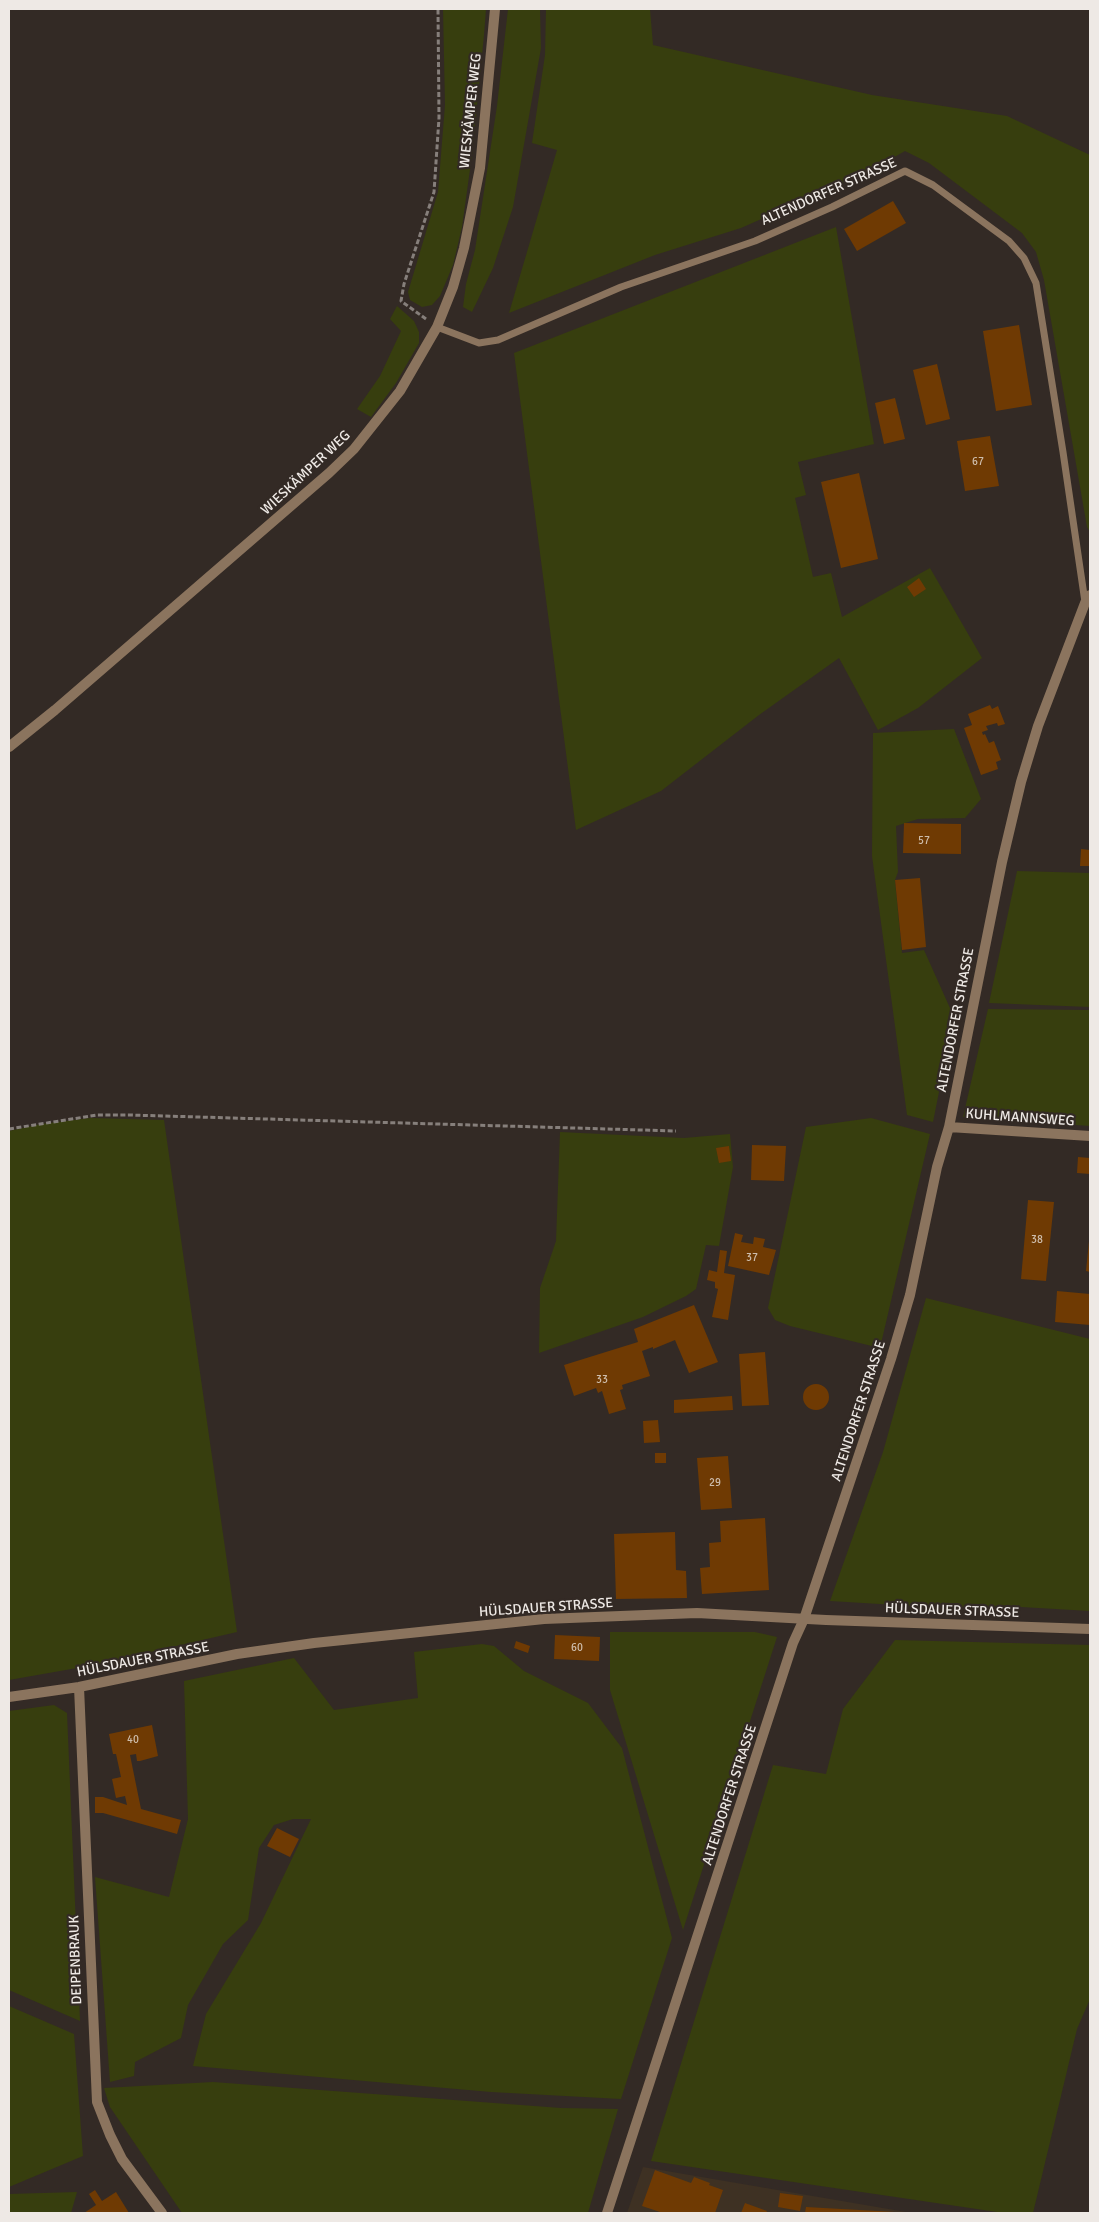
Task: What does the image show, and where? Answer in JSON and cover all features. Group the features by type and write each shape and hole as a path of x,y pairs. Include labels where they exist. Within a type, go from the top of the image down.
{"street":[{"name":"WIESKÄMPER WEG","path":"9,747 55,710 302,497 354,449 400,391 437,327 453,287 464,248 478,177 495,9"},
{"name":"ALTENDORFER STRASSE","path":"607,2213 627,2157 794,1643 804,1619 891,1359 910,1295 937,1167 949,1127 1000,871 1021,782 1038,726 1088,599"},
{"name":"KUHLMANNSWEG","path":"949,1127 1090,1136"},
{"name":"HÜLSDAUER STRASSE","path":"9,1697 79,1687 237,1654 544,1620 697,1613 804,1619 1090,1629"},
{"name":"DEIPENBRAUK","path":"79,1687 97,2102 122,2159 162,2213"}],"lane":[{"name":"ALTENDORFER STRASSE","path":"437,327 479,343 498,340 620,287 755,241 832,207 905,171 933,185 1008,241 1024,258 1036,284 1088,599"}],"path":[{"path":"437,327 401,301 404,284 434,192 440,118 438,9"},
{"path":"9,1129 88,1116 130,1115 676,1131"}],"shaded area":[{"path":"643,2167 912,2213 627,2213"}],"green space":[{"path":"443,9 486,9 472,155 462,227 453,265 440,296 432,305 422,307 410,300 408,292 438,192 445,105"},
{"path":"508,9 540,9 541,48 513,207 493,268 472,312 463,307 466,284 475,250 497,106"},
{"path":"546,9 650,9 653,45 872,95 1007,116 1090,155 1090,532 1087,527 1044,280 1036,252 1022,233 929,163 905,151 870,171 741,228 655,255 509,313 557,150 532,143 545,55"},
{"path":"836,227 874,444 798,462 806,495 795,498 813,577 831,573 842,617 930,568 982,658 918,708 878,730 839,658 759,715 661,791 576,830 514,353"},
{"path":"397,306 414,321 419,332 419,343 396,383 371,417 357,409 380,376 401,331 390,319"},
{"path":"954,729 981,799 965,818 918,819 896,826 898,872 895,880 902,953 924,950 954,1017 933,1122 907,1115 872,856 873,733"},
{"path":"1017,871 1090,873 1090,1007 989,1003"},
{"path":"988,1009 1090,1010 1090,1126 963,1117"},
{"path":"90,1118 164,1120 237,1632 94,1665 9,1680 9,1131 41,1124"},
{"path":"871,1118 930,1134 880,1348 790,1326 775,1320 768,1308 806,1127"},
{"path":"560,1132 684,1138 730,1134 733,1167 719,1246 706,1245 696,1289 686,1296 643,1317 539,1353 540,1288 556,1241"},
{"path":"926,1298 1090,1339 1090,1611 1021,1607 930,1607 830,1601 883,1452"},
{"path":"610,1632 755,1632 777,1637 683,1930 610,1690"},
{"path":"895,1640 1090,1645 1090,1999 1077,2029 1033,2213 1004,2213 651,2161 773,1765 826,1774 843,1709"},
{"path":"482,1644 494,1646 524,1671 588,1703 622,1748 672,1938 621,2099 491,2092 193,2066 206,2014 261,1923 311,1819 293,1819 274,1825 259,1848 248,1920 223,1944 188,2005 181,2038 135,2062 134,2076 110,2082 95,1877 169,1897 188,1819 184,1681 294,1658 334,1710 418,1698 414,1652"},
{"path":"54,1705 67,1713 80,2021 9,1990 9,1711"},
{"path":"9,2006 74,2034 83,2156 9,2187"},
{"path":"213,2082 561,2108 618,2109 588,2213 182,2213 110,2107 104,2088"},
{"path":"77,2192 71,2213 9,2213 9,2194"}],"building":[{"path":"893,201 906,223 857,251 844,229"},
{"path":"1019,325 1032,405 996,411 983,331"},
{"path":"937,364 950,419 926,425 913,370"},
{"path":"895,398 905,439 884,444 875,403"},
{"path":"990,436 999,486 965,491 957,441"},
{"path":"859,473 878,559 841,568 821,482"},
{"path":"919,578 926,589 914,597 907,587"},
{"path":"990,705 992,709 998,706 1005,724 998,726 997,723 986,726 988,730 982,732 989,743 994,741 1001,760 996,762 998,769 981,775 964,728 972,725 968,714"},
{"path":"904,823 961,824 961,854 903,853"},
{"path":"1081,849 1090,850 1090,866 1080,866"},
{"path":"920,878 926,947 902,950 895,880"},
{"path":"752,1145 786,1146 784,1181 751,1180"},
{"path":"729,1146 731,1161 719,1163 716,1148"},
{"path":"1078,1157 1090,1158 1090,1174 1077,1173"},
{"path":"1028,1200 1054,1202 1046,1281 1021,1279"},
{"path":"735,1233 743,1235 741,1242 753,1244 754,1237 765,1239 763,1247 776,1250 769,1275 728,1266"},
{"path":"1090,1241 1090,1272 1086,1271"},
{"path":"720,1250 727,1251 724,1273 735,1275 728,1320 712,1317 718,1289 715,1288 715,1282 707,1280 709,1270 717,1272"},
{"path":"1057,1291 1090,1294 1090,1325 1055,1322"},
{"path":"694,1305 718,1362 689,1373 675,1340 653,1349 653,1347 642,1351 650,1376 622,1385 623,1389 620,1390 626,1409 609,1414 602,1391 598,1393 596,1388 574,1396 564,1365 638,1342 634,1329"},
{"path":"765,1352 769,1405 742,1406 739,1354"},
{"path":"816,1384 826,1387 829,1397 826,1407 816,1410 806,1407 803,1397 806,1387"},
{"path":"732,1396 733,1410 674,1413 674,1400"},
{"path":"658,1420 660,1442 644,1443 643,1421"},
{"path":"655,1453 666,1453 666,1463 655,1463"},
{"path":"728,1456 732,1508 701,1510 697,1458"},
{"path":"765,1518 769,1590 702,1594 700,1568 710,1567 709,1543 721,1542 720,1521"},
{"path":"675,1532 676,1570 686,1571 687,1598 616,1599 614,1534"},
{"path":"555,1635 600,1637 599,1661 554,1659"},
{"path":"516,1641 530,1646 528,1653 514,1648"},
{"path":"152,1725 158,1756 137,1761 136,1754 130,1755 141,1809 181,1820 177,1834 103,1813 95,1813 95,1797 103,1797 127,1805 125,1796 116,1798 112,1779 121,1777 116,1754 113,1754 109,1734"},
{"path":"277,1828 299,1839 290,1857 267,1846"},
{"path":"655,2170 691,2183 694,2177 723,2190 715,2213 663,2213 642,2206"},
{"path":"95,2190 102,2201 116,2192 129,2213 84,2213 96,2205 89,2194"},
{"path":"780,2193 803,2196 800,2211 778,2207"},
{"path":"745,2203 767,2211 766,2213 741,2213"},
{"path":"806,2207 895,2212 895,2213 805,2213"}]}
